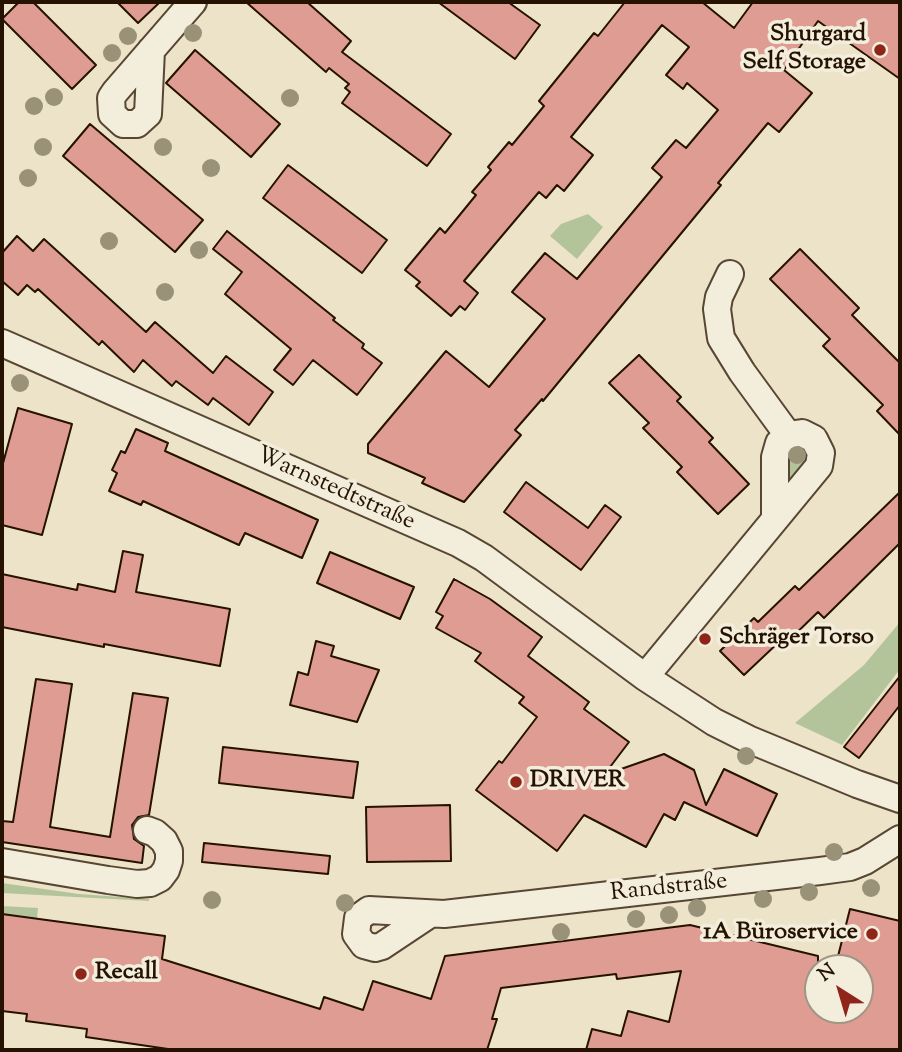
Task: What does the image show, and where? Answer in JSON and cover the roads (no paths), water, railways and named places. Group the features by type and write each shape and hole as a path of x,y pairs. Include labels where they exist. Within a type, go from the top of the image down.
{"street":[{"path":"151,50 193,2"},
{"path":"730,274 724,284 717,309 721,338 788,435"},
{"name":"Warnstedtstraße","path":"2,343 470,549 683,703 748,739 900,799"},
{"path":"645,677 819,466 821,453 814,439 802,433 788,435 779,443 775,457 775,519"},
{"path":"2,862 108,880 150,883 160,878 166,870 169,851 155,832 147,830"},
{"name":"Randstraße","path":"430,914 850,867 879,854 900,839"}],"place":[{"name":"Shurgard Self Storage","path":"880,50"},
{"name":"Schräger Torso","path":"705,639"},
{"name":"DRIVER","path":"516,782"},
{"name":"1A Büroservice","path":"872,934"},
{"name":"Recall","path":"81,974"}]}
